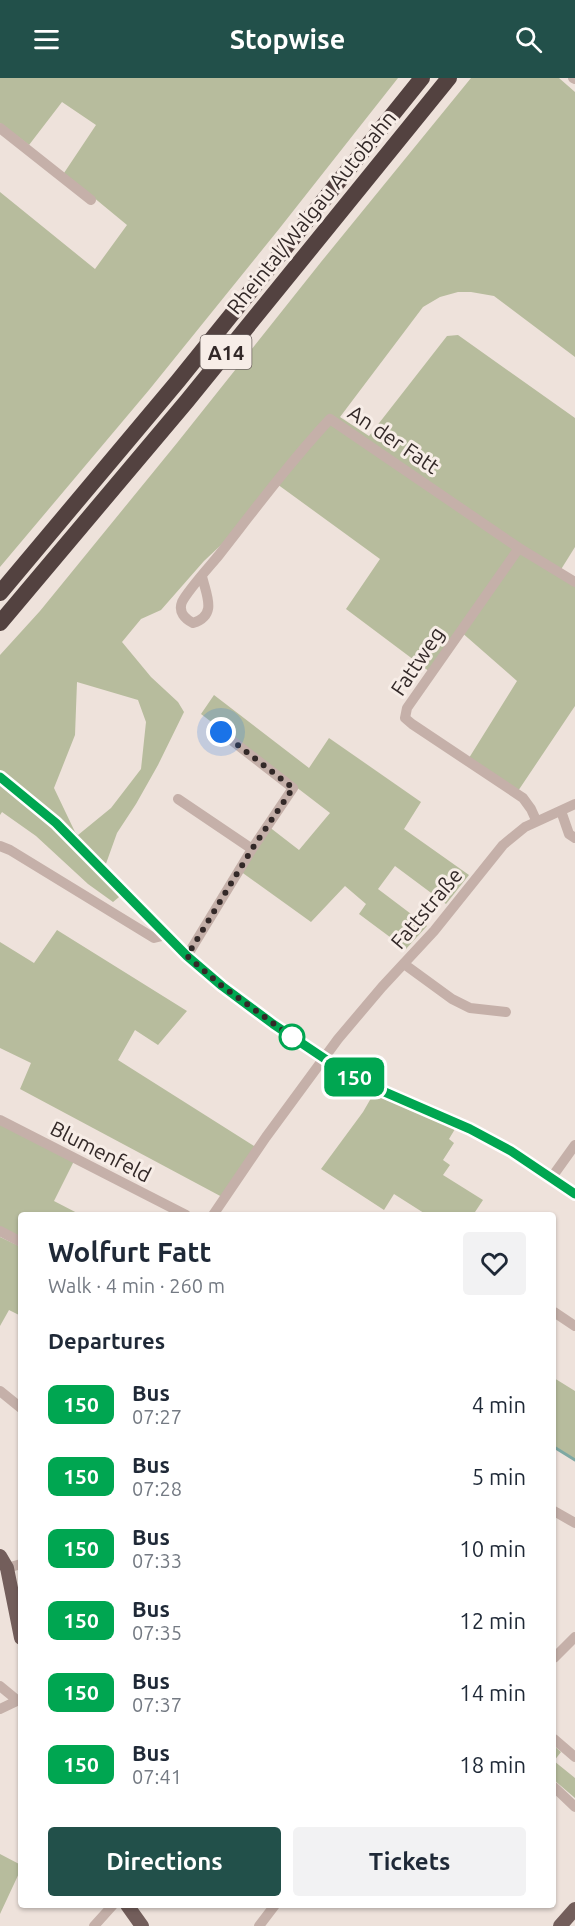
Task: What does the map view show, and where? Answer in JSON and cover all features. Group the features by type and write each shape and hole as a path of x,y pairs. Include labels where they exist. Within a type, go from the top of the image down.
{"highway":[{"name":"Rheintal/Walgau Autobahn","path":"0,593 178,381 422,78"},
{"name":"Rheintal/Walgau Autobahn","path":"0,623 187,401 449,78"}],"main road":[{"path":"4,1562 18,1625"},
{"path":"129,1908 142,1926"},
{"path":"560,1926 575,1909"}],"street":[{"path":"0,128 91,200"},
{"name":"An der Fatt","path":"202,576 304,447 330,419 519,548 575,582"},
{"name":"Fattweg","path":"519,548 407,708 405,718 523,798 536,820"},
{"path":"187,956 252,849 293,788 221,732"},
{"path":"0,777 56,823 187,956 222,986 324,1059 364,1083 470,1129 511,1151 575,1193"},
{"path":"178,799 252,849"},
{"name":"Fattstraße","path":"215,1212 266,1137 364,1008 458,903 503,845 517,832 536,820 575,804"},
{"path":"561,811 569,834 575,838"},
{"path":"0,846 154,938 166,935"},
{"path":"404,964 452,999 470,1008 506,1012"},
{"name":"Blumenfeld","path":"0,1120 180,1212"},
{"path":"552,1178 575,1146"},
{"path":"0,1232 18,1241"},
{"path":"556,1313 575,1326"},
{"path":"0,1391 18,1406"},
{"path":"556,1512 575,1522"},
{"path":"556,1656 575,1636"},
{"path":"0,1686 18,1698"},
{"path":"0,1710 18,1700"},
{"path":"556,1741 575,1756"},
{"path":"556,1789 575,1807"},
{"path":"94,1926 109,1908"},
{"path":"259,1926 273,1908"}],"green space":[{"path":"0,78 398,78 149,390 0,567 0,192 95,269 127,225 64,173 96,125 62,102 29,145 0,123"},
{"path":"471,78 559,78 575,92 575,357 494,296 458,292 440,297 423,307 340,417 369,436 447,336 458,335 575,418 575,547 560,571 575,580 575,706 518,791 469,758 517,681 460,631 430,672 346,609 380,559 277,484 161,610 141,619 122,642 151,677 178,702 184,712 158,765 117,833 103,872 124,893 113,902 88,884 36,836 2,812 0,815 0,655 40,611","holes":["77,682 138,700 146,722 141,769 111,808 78,835 54,788 75,735"]},
{"path":"214,695 309,768 329,738 421,802 404,829 469,875 446,904 395,866 378,889 427,926 406,949 359,914 366,904 345,886 311,922 240,871 268,826 299,850 330,813 201,714"},
{"path":"57,930 187,1011 158,1045 135,1030 118,1060 257,1148 224,1198 20,1089 31,1063 0,1048 0,942 34,963"},
{"path":"374,1093 455,1129 449,1139 454,1143 443,1160 450,1165 443,1175 483,1200 475,1212 422,1212 394,1194 384,1210 321,1169 363,1112"},
{"path":"0,1123 74,1161 54,1201 75,1212 18,1212 18,1237 0,1228"},
{"path":"0,1237 18,1246 18,1314 9,1310 0,1326"},
{"path":"556,1379 575,1391 575,1459 556,1447"},
{"path":"556,1748 561,1752 556,1758"},
{"path":"556,1763 575,1778 575,1798 556,1782"},
{"path":"0,1854 18,1863 18,1875 0,1914"}],"waterway":[{"path":"556,1448 575,1460"}],"bus line":[{"name":"150","path":"0,777 56,823 187,956 222,986 273,1024 346,1073 470,1129 511,1151 575,1194"}],"route":[{"path":"221,732 293,788 252,849 187,956 222,986 292,1037"}]}
